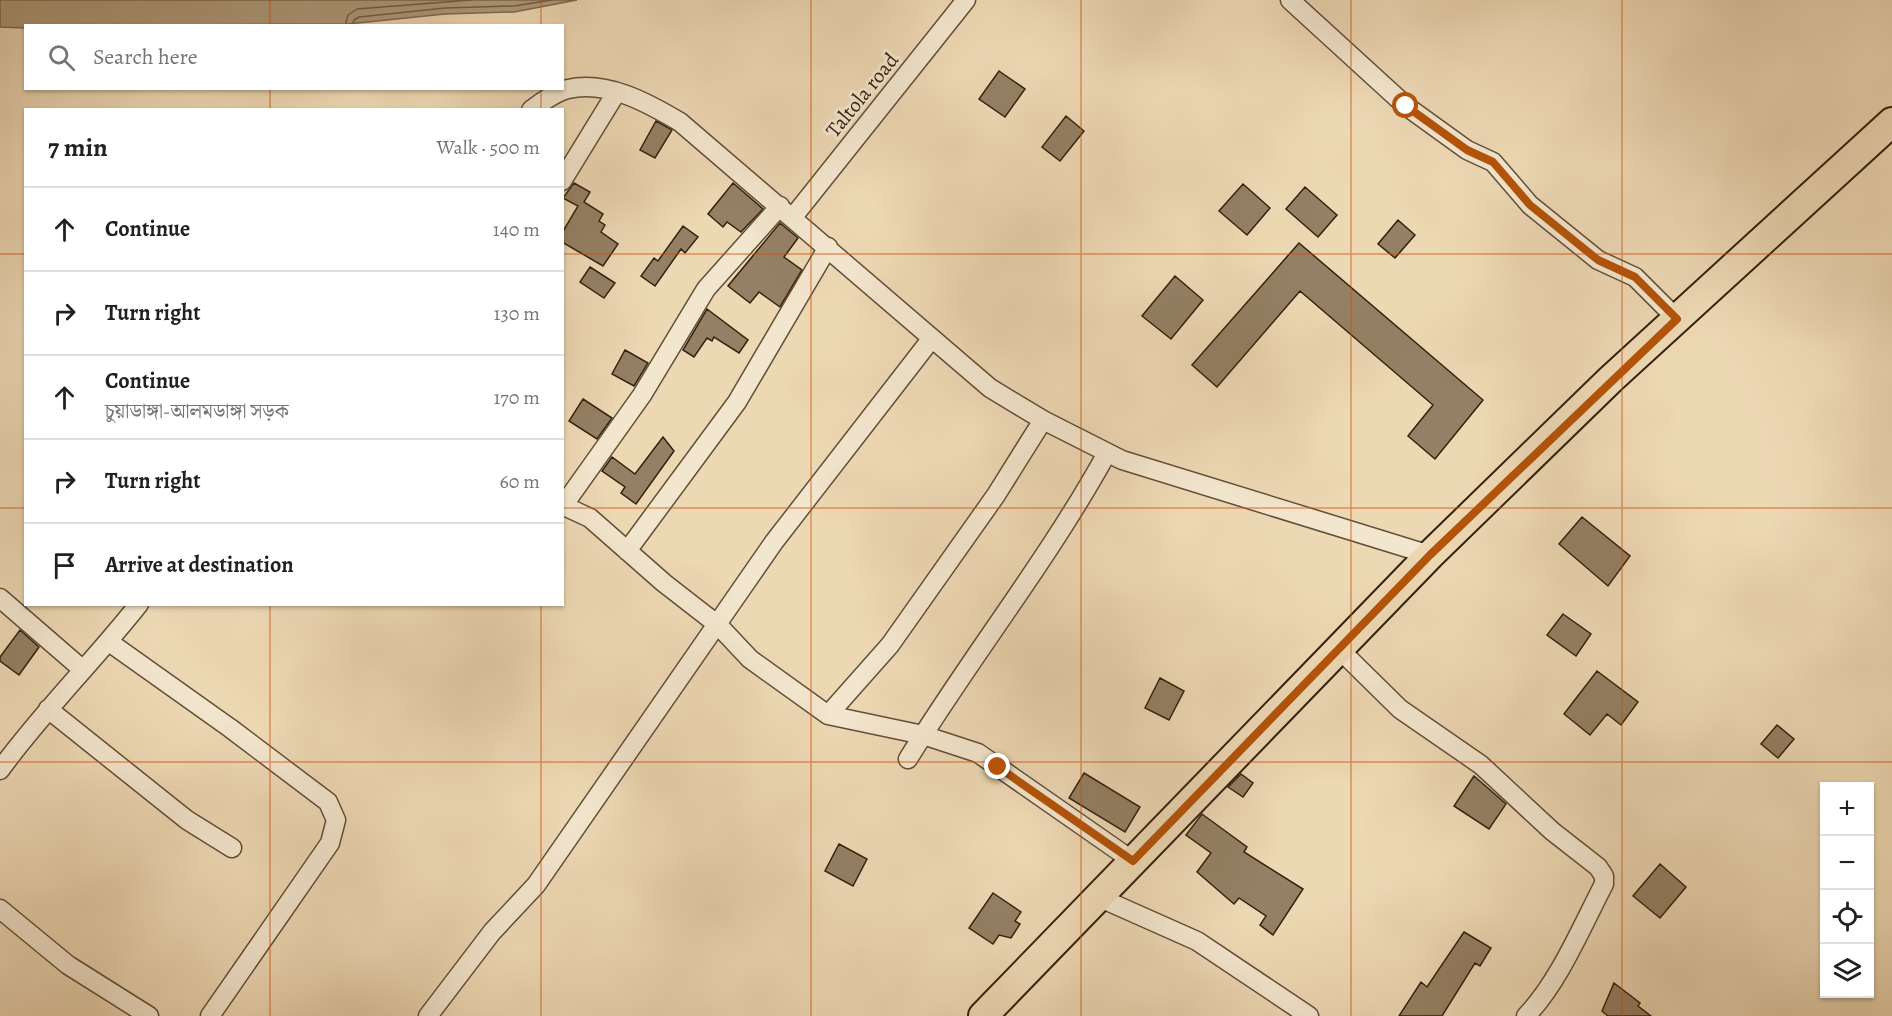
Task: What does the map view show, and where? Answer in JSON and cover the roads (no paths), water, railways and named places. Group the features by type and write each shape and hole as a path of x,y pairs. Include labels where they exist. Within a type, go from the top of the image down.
{"main road":[{"path":"983,1016 1430,555 1677,319 1892,122"}],"street":[{"name":"Taltola road","path":"564,505 642,395 706,289 786,212 966,0"},
{"path":"1290,0 1406,106 1467,150 1493,162 1530,205 1598,260 1635,277 1677,319"},
{"path":"534,108 545,99 568,89 594,88 643,100 680,122 990,388 1043,420 1107,453 1214,490 1430,555"},
{"path":"564,178 616,93"},
{"path":"627,551 737,402 828,247"},
{"path":"428,1016 492,932 536,885 804,501 932,338"},
{"path":"828,715 890,645 996,495 1043,420"},
{"path":"908,759 946,698 1038,568 1107,453"},
{"path":"564,506 590,518 718,625 750,659 828,715 923,735 978,753 1133,861"},
{"path":"0,598 82,669"},
{"path":"0,770 48,709 109,642 137,606"},
{"path":"109,642 230,728 328,802 336,820 330,843 210,1016"},
{"path":"1339,649 1400,709 1481,765 1551,831 1598,867 1604,876 1604,884 1575,938 1538,1003 1526,1016"},
{"path":"48,709 187,820 232,848"},
{"path":"1098,897 1197,941 1309,1016"},
{"path":"0,909 68,965 149,1016"}],"water":[{"path":"0,0 577,0 514,12 445,14 348,24 24,24 24,28 0,27"}]}
